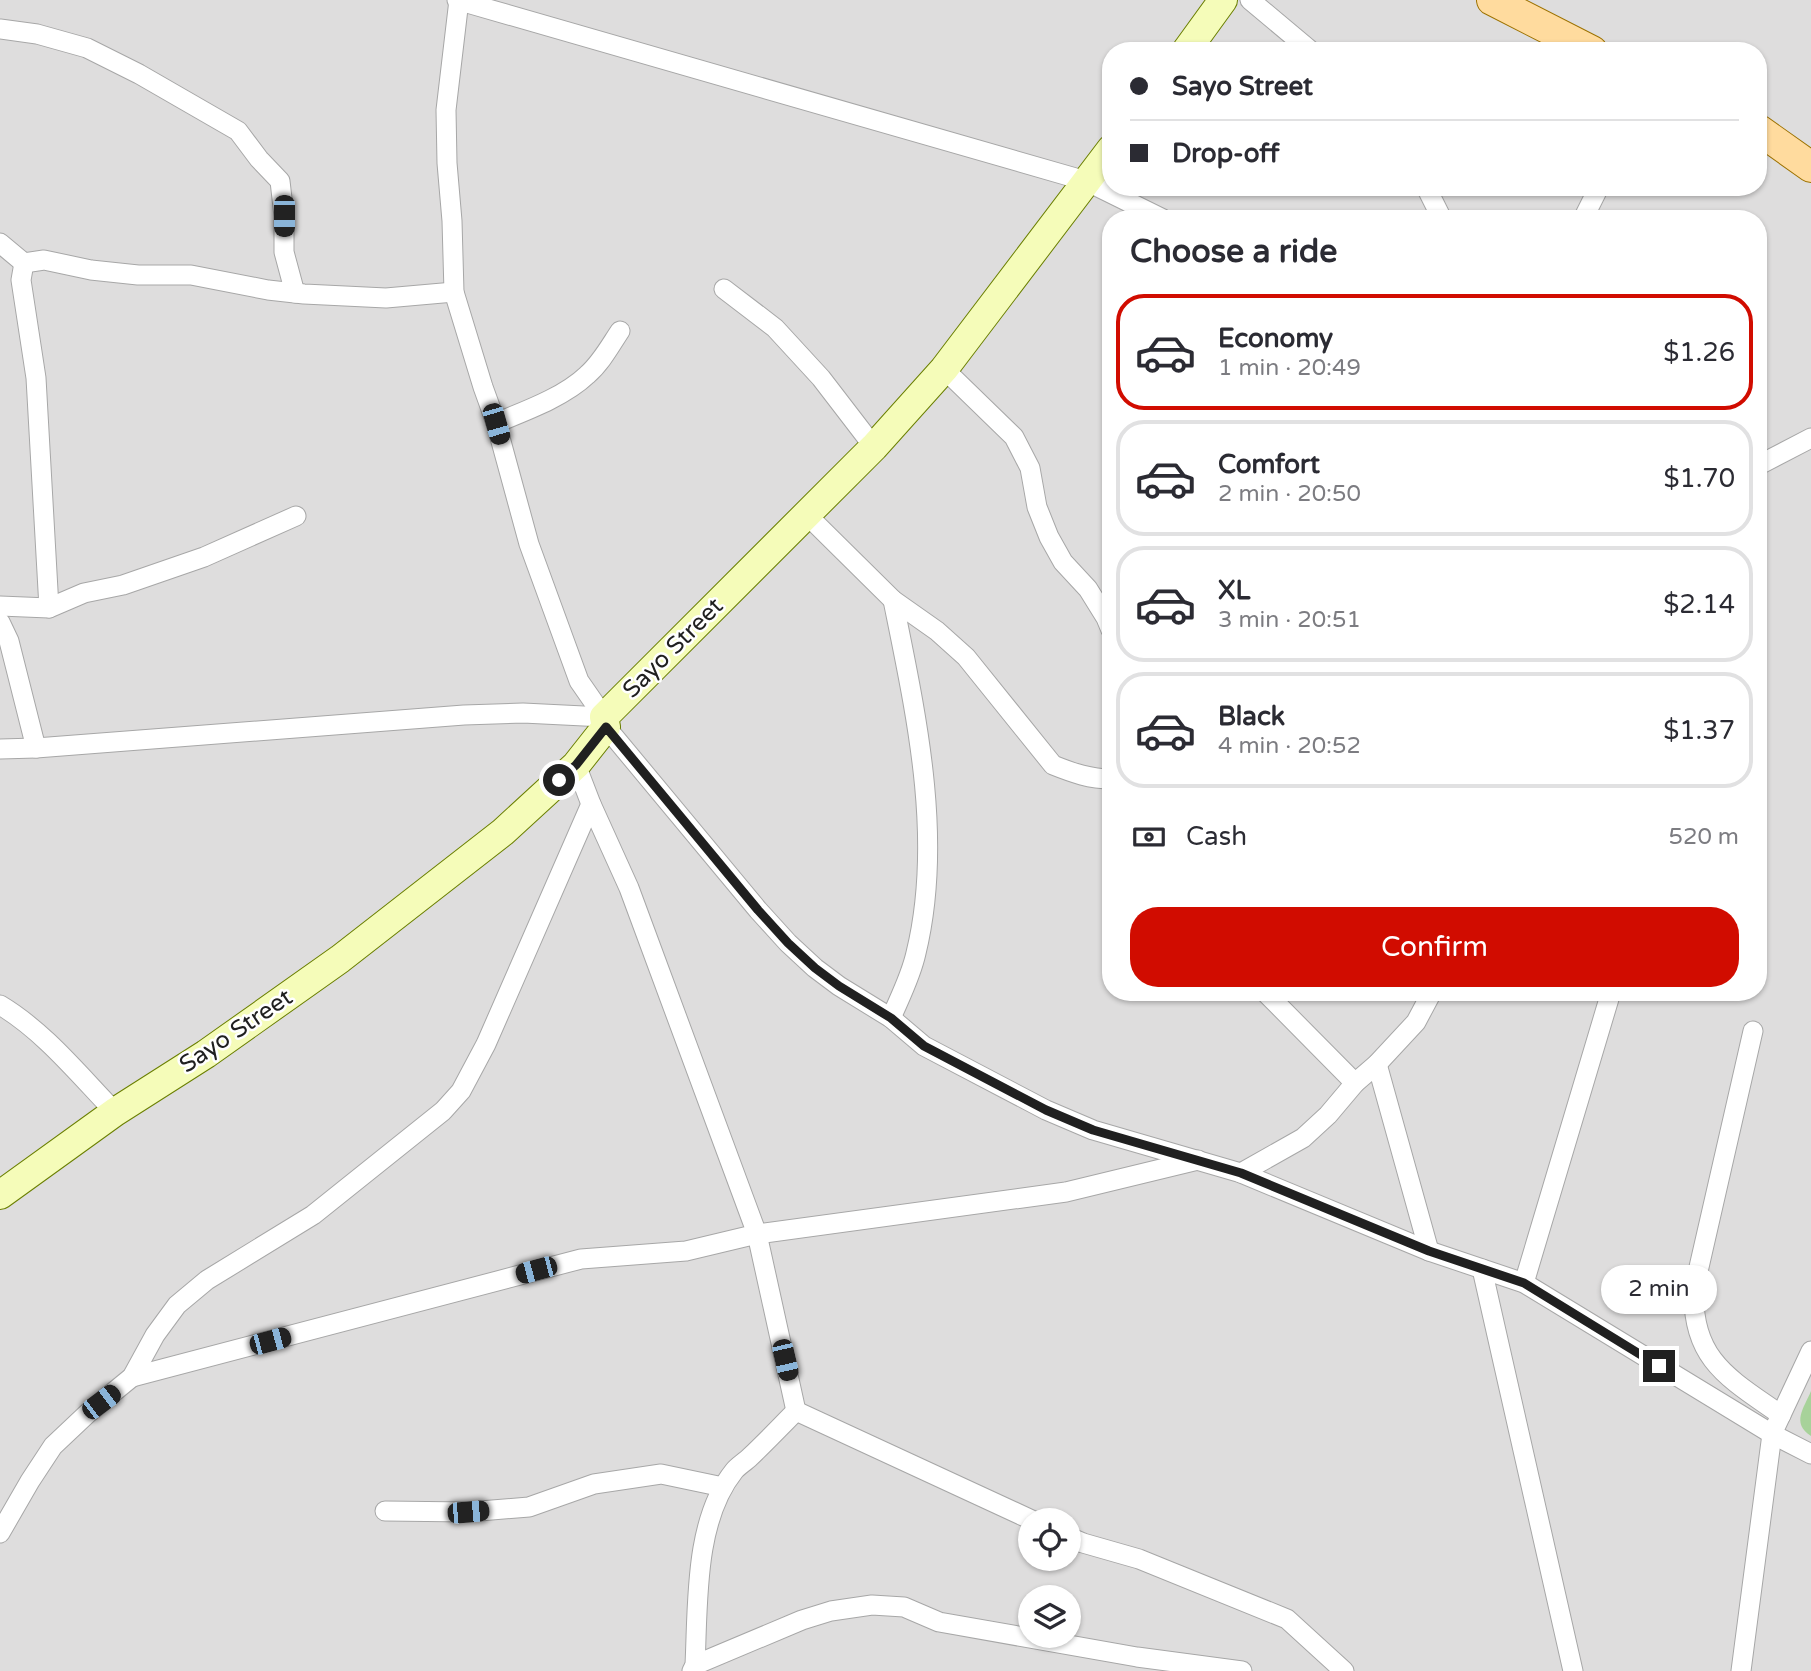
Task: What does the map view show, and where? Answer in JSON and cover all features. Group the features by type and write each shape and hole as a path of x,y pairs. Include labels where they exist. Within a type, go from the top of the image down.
{"main road":[{"path":"1492,0 1574,42"},
{"path":"1767,136 1811,167"}],"street":[{"path":"1102,189 1086,181 458,0 446,110 454,292 496,424 529,544 579,681 605,722 788,943 815,968 891,1018 924,1046 1046,1110 1093,1130 1241,1173 1429,1251 1524,1283 1772,1434 1811,1454"},
{"path":"1193,42 1223,0"},
{"path":"1250,0 1300,42"},
{"path":"0,29 37,34 88,48 238,131 280,181 284,252 295,293"},
{"name":"Sayo Street","path":"0,1195 115,1112 206,1054 340,959 503,832 576,765 605,722 874,447 944,369 1102,161"},
{"path":"1116,196 1145,210"},
{"path":"0,243 24,263 44,260 91,270 138,275 191,275 295,293 386,298 454,292"},
{"path":"24,263 21,280 36,378 49,608"},
{"path":"724,289 775,328 821,378 874,447"},
{"path":"496,424 551,398 586,376 603,357 620,331"},
{"path":"944,369 1014,437 1030,468 1037,507 1049,537 1063,562 1088,589 1102,612"},
{"path":"1767,461 1811,438"},
{"path":"807,515 893,600 937,631 966,657 1054,765 1074,774 1102,779"},
{"path":"0,606 49,608 84,593 123,585 204,557 296,516"},
{"path":"891,1018 916,954 924,908 928,858 928,820 911,692 893,600"},
{"path":"0,622 9,641 36,748"},
{"path":"0,749 464,715 523,713 605,722"},
{"path":"576,765 629,888 757,1234 796,1411"},
{"path":"0,1533 53,1446 132,1377 155,1335 177,1305 207,1280 313,1215 443,1111 461,1090 486,1044 591,804"},
{"path":"1274,1001 1354,1083"},
{"path":"1241,1173 1303,1139 1328,1115 1354,1083 1416,1022 1427,1001"},
{"path":"1524,1283 1608,1001"},
{"path":"0,1005 53,1047 115,1112"},
{"path":"1754,1031 1694,1289 1693,1309 1706,1352 1718,1367 1781,1415"},
{"path":"1377,1063 1429,1251"},
{"path":"132,1377 581,1259 686,1251 757,1234 1066,1192 1200,1160"},
{"path":"1482,1269 1573,1671"},
{"path":"1741,1671 1772,1434 1811,1351"},
{"path":"796,1411 736,1469 723,1487 707,1528 700,1561 693,1668 802,1620 831,1611 872,1605 904,1607 939,1622 1137,1657 1242,1671"},
{"path":"796,1411 1018,1514"},
{"path":"385,1511 468,1512 529,1507 594,1484 660,1474 723,1487"},
{"path":"1081,1542 1139,1559 1287,1619 1344,1671"}],"shaded area":[{"path":"0,0 1811,0 1811,1671 0,1671"}],"green space":[{"path":"1811,1391 1811,1436 1800,1421"}],"route":[{"path":"559,780 576,765 606,727 788,943 815,968 891,1018 924,1046 1046,1110 1093,1130 1241,1173 1429,1251 1524,1283 1659,1366"}]}
